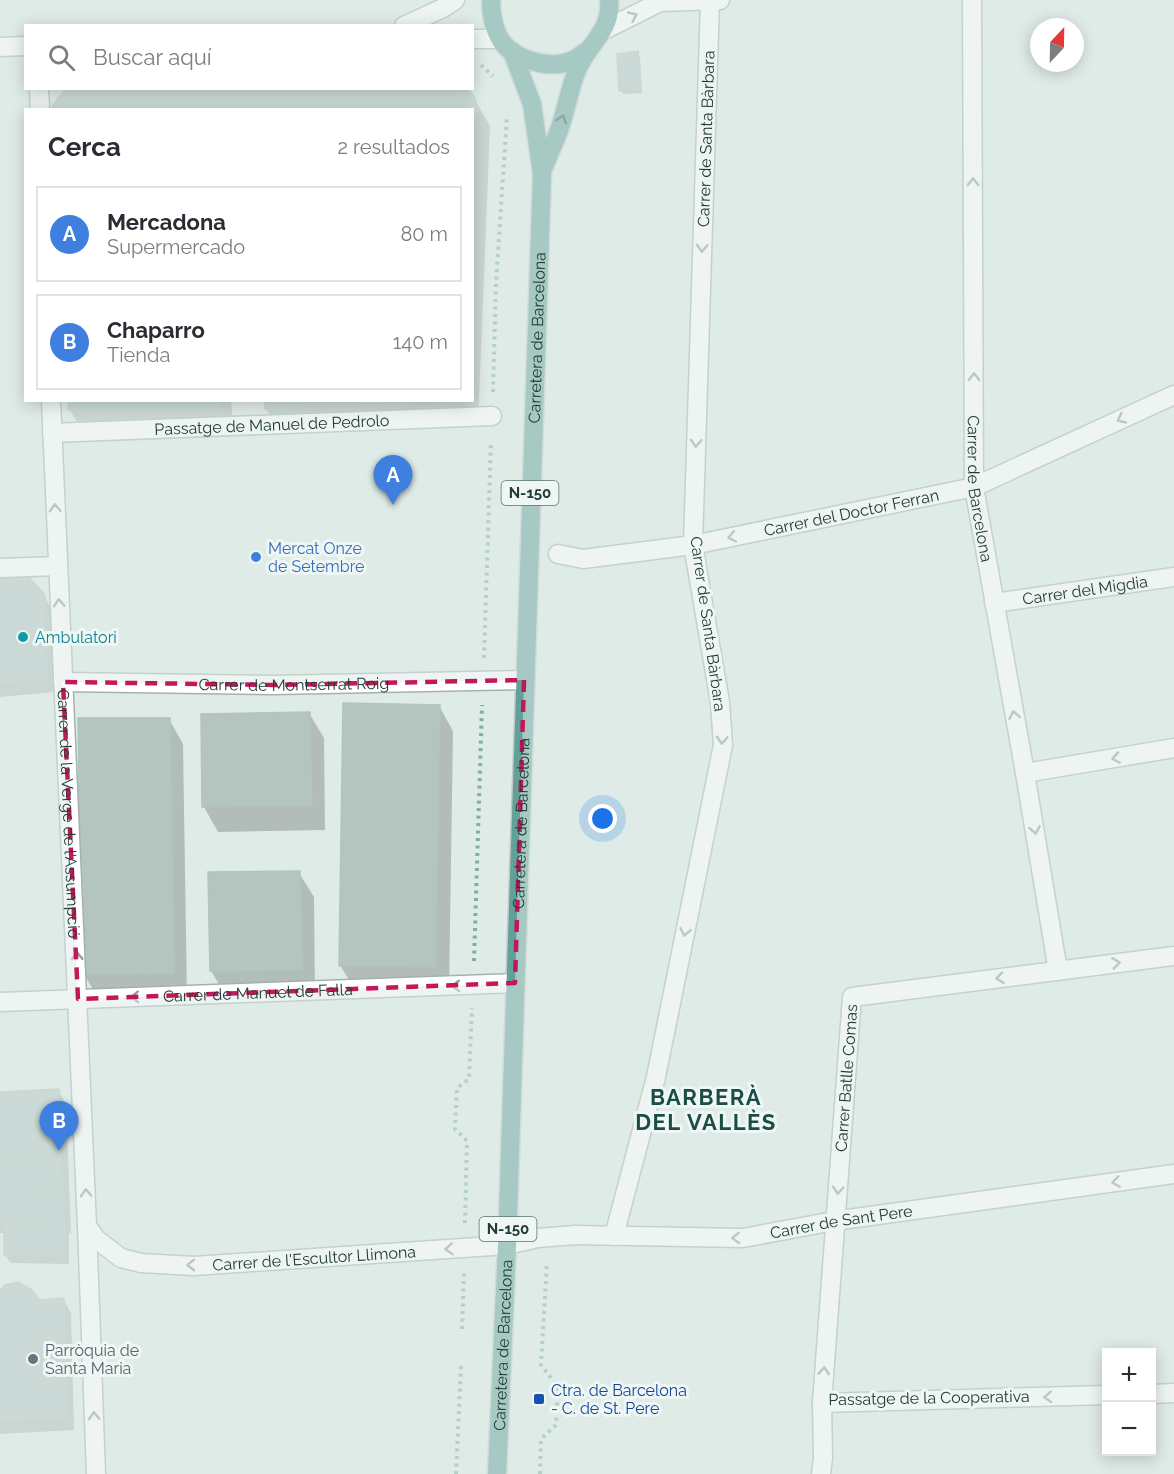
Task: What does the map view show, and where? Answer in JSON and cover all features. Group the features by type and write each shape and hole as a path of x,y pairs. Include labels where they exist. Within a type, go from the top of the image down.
{"main road":[{"name":"N-150","path":"491,0 493,21 532,104 542,174"},
{"path":"606,29 610,9 609,0"},
{"name":"N-150","path":"542,174 578,69 587,51 606,29"},
{"name":"N-150","path":"506,45 526,59 542,63 556,64 570,61 587,51"},
{"name":"Carretera de Barcelona","path":"497,1474 507,1245 542,174"}],"street":[{"path":"408,24 455,0"},
{"path":"606,29 659,1 720,0"},
{"name":"Carrer de Barcelona","path":"972,0 974,488 1058,971"},
{"name":"Carrer de Santa Bàrbara","path":"614,1236 656,1077 723,745 720,702 693,545 710,1"},
{"path":"474,39 506,45"},
{"path":"0,47 24,46"},
{"path":"39,90 40,108"},
{"name":"Carrer del Doctor Ferran","path":"558,554 583,559 693,545 974,488 1174,395"},
{"name":"Carrer de la Verge de l'Assumpció","path":"51,402 78,999 96,1474"},
{"name":"Passatge de Manuel de Pedrolo","path":"52,433 492,416"},
{"path":"0,568 58,566"},
{"name":"Carrer del Migdia","path":"994,603 1174,577"},
{"name":"Carrer de Montserrat Roig","path":"63,682 274,685 524,680"},
{"path":"1025,772 1174,748"},
{"path":"1058,971 1174,956"},
{"name":"Carrer Batlle Comas","path":"834,1221 852,997 1058,971"},
{"name":"Carrer de Manuel de Falla","path":"0,1002 515,983"},
{"name":"Carrer de Sant Pere","path":"507,1245 549,1236 743,1238 834,1221 1174,1174"},
{"name":"Passatge de la Cooperativa","path":"834,1221 822,1403 1102,1395"},
{"name":"Carrer de l'Escultor Llimona","path":"87,1226 96,1239 120,1258 141,1263 194,1266 507,1245"},
{"path":"1156,1394 1174,1393"},
{"path":"821,1474 822,1403"}],"path":[{"path":"540,1474 541,1439 556,1425 558,1387 541,1365 549,1236"},
{"path":"456,1474 461,1366"}],"highlighted area":[{"path":"524,680 515,983 78,999 63,682 274,685"}],"building":[{"path":"638,51 641,89 619,91 617,54"},
{"path":"64,90 469,90 476,100 474,150 474,108 52,108"},
{"path":"68,402 220,402 220,411 68,410"},
{"path":"264,402 421,402 265,409"},
{"name":"Ambulatori","path":"28,576 45,595 47,678 0,683 0,577"},
{"path":"343,703 440,705 435,967 339,966"},
{"path":"310,712 312,806 202,807 201,714"},
{"path":"78,718 170,718 174,973 82,974"},
{"path":"300,871 302,970 210,971 208,872"},
{"path":"59,1089 61,1156 0,1155 0,1092"},
{"path":"0,1155 61,1156 63,1187 0,1189"},
{"path":"63,1187 65,1220 0,1220 0,1189"},
{"path":"4,1219 65,1220 65,1256 4,1255"},
{"name":"Parròquia de Santa Maria","path":"18,1282 32,1290 40,1300 64,1298 67,1417 0,1421 0,1291 5,1285"}],"place":[{"name":"Mercadona","path":"393,505"},
{"name":"Mercat Onze de Setembre","path":"256,557"},
{"name":"Ambulatori","path":"23,637"},
{"name":"Chaparro","path":"59,1151"},
{"name":"Parròquia de Santa Maria","path":"33,1359"},
{"name":"Ctra. de Barcelona - C. de St. Pere","path":"539,1399"}],"district":[{"name":"BARBERÀ DEL VALLÈS","path":"706,1110"}]}
